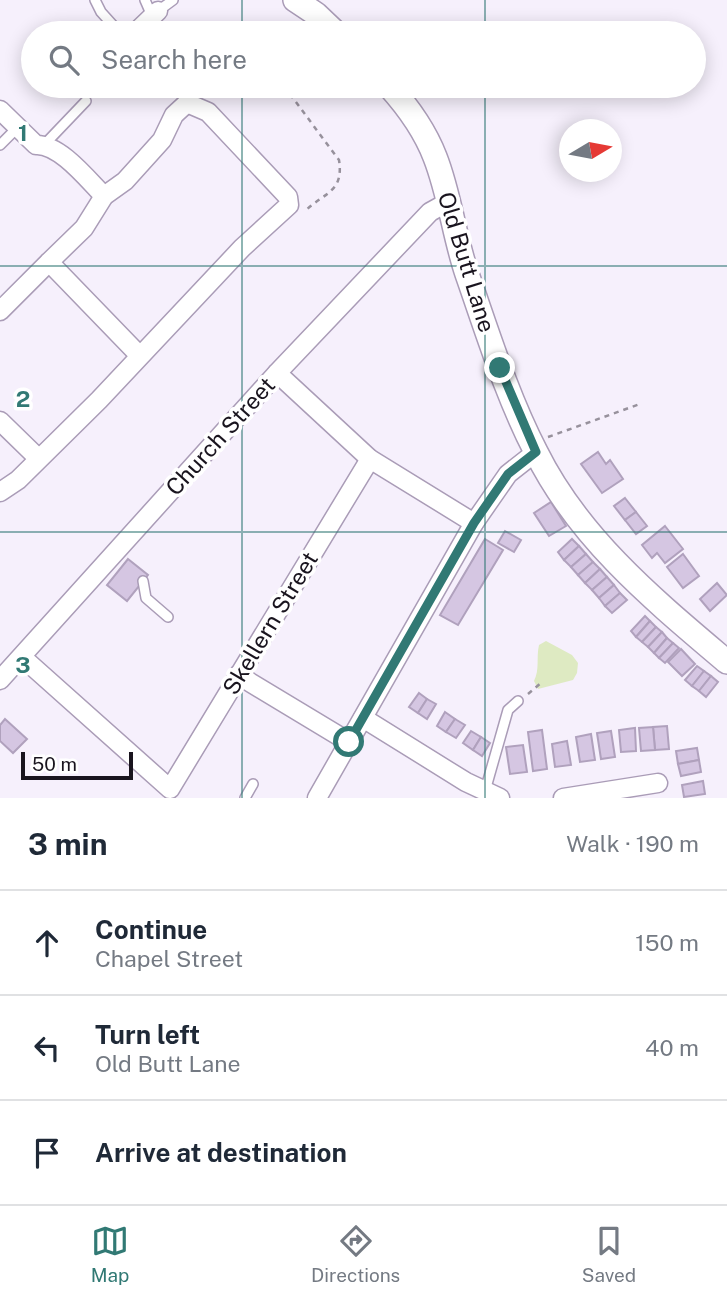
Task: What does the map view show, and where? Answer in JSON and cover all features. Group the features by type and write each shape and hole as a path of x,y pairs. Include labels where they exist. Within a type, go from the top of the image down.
{"street":[{"path":"295,0 319,7"},
{"path":"0,311 83,228 104,196 125,181 162,139 183,98"},
{"path":"0,492 18,480 37,458 99,400 242,248 289,205 288,197 208,112 190,98"},
{"name":"Old Butt Lane","path":"398,98 416,121 435,155 461,258 500,368 534,447 566,502 600,546 638,587 727,662"},
{"path":"0,110 36,145 44,145 68,159 104,196"},
{"name":"Church Street","path":"0,680 118,560 277,373 430,212 439,207 450,206"},
{"path":"49,262 139,355"},
{"path":"277,373 370,459 474,523"},
{"path":"0,421 37,458"},
{"path":"317,798 474,523 508,474 534,447"},
{"name":"Skellern Street","path":"22,657 170,789 370,459"},
{"path":"238,675 349,742"},
{"path":"363,718 466,782 493,794"},
{"path":"563,798 658,783"}],"lane":[{"path":"95,0 101,12 114,21"},
{"path":"152,9 173,0"},
{"path":"44,145 86,101"},
{"path":"0,145 18,127"},
{"path":"143,581 146,598 168,617"},
{"path":"493,794 508,710 518,701"},
{"path":"245,798 253,784"}],"path":[{"path":"534,447 640,404"},
{"path":"518,701 541,683"}],"green space":[{"path":"546,641 572,655 578,663 577,673 573,680 538,689 534,681 538,650 539,645"}],"building":[{"path":"598,452 606,464 610,460 623,479 602,493 581,464"},
{"path":"625,498 636,512 625,520 614,506"},
{"path":"551,502 566,526 549,536 534,513"},
{"path":"636,512 647,526 636,534 625,520"},
{"path":"665,526 683,549 665,563 657,553 652,558 642,545"},
{"path":"505,531 521,540 514,552 498,543"},
{"path":"485,539 503,550 458,625 440,615"},
{"path":"572,539 579,546 564,560 558,552"},
{"path":"579,546 586,554 571,567 564,560"},
{"path":"586,554 593,562 578,575 571,567"},
{"path":"683,554 699,576 683,588 667,567"},
{"path":"128,559 148,575 127,601 107,585"},
{"path":"593,562 600,569 585,583 578,575"},
{"path":"600,569 607,577 592,590 585,583"},
{"path":"607,577 614,585 599,598 592,590"},
{"path":"717,583 727,595 710,611 700,599"},
{"path":"614,585 620,593 605,606 599,598"},
{"path":"620,593 627,600 612,613 605,606"},
{"path":"645,616 650,621 636,637 631,631"},
{"path":"650,621 656,627 642,642 636,637"},
{"path":"656,627 662,632 648,647 642,642"},
{"path":"662,632 667,638 654,653 648,647"},
{"path":"667,638 673,643 659,658 654,653"},
{"path":"673,643 679,648 665,663 659,658"},
{"path":"681,649 695,664 682,676 668,662"},
{"path":"697,666 704,671 692,686 685,680"},
{"path":"704,671 711,676 699,691 692,686"},
{"path":"711,676 718,682 706,697 699,691"},
{"path":"419,693 427,699 418,713 409,707"},
{"path":"427,699 436,704 427,719 418,713"},
{"path":"445,712 455,719 446,732 437,726"},
{"path":"5,719 27,739 13,753 0,741 0,725"},
{"path":"455,719 465,725 456,738 446,732"},
{"path":"667,726 669,749 655,750 653,727"},
{"path":"653,727 655,750 641,751 639,728"},
{"path":"635,728 636,751 621,752 619,730"},
{"path":"542,730 547,769 533,771 528,732"},
{"path":"471,731 481,737 473,750 463,743"},
{"path":"611,731 615,757 601,759 597,733"},
{"path":"591,734 595,760 580,762 576,737"},
{"path":"481,737 490,743 482,756 473,750"},
{"path":"567,741 571,765 555,767 552,744"},
{"path":"523,745 527,772 510,774 506,747"},
{"path":"697,748 699,760 678,764 676,751"},
{"path":"699,760 701,772 681,776 678,764"},
{"path":"703,781 705,794 684,797 682,785"}],"route":[{"path":"349,742 474,523 508,474 536,452 500,368"}]}
